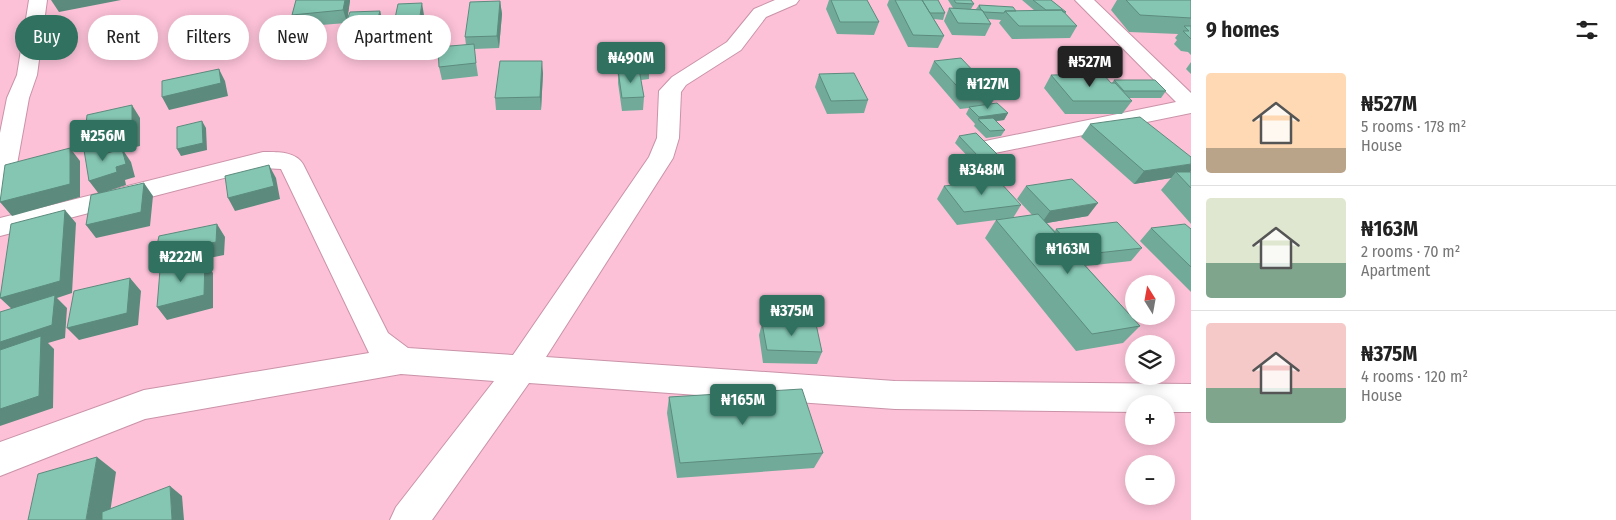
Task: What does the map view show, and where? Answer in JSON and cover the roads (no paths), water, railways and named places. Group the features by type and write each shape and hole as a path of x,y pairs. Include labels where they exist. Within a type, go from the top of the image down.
{"street":[{"path":"0,192 18,98 27,75 38,0"},
{"path":"409,520 521,370 662,158 668,138 670,91 679,81 734,46 760,14 790,0"},
{"path":"1084,0 1191,106"},
{"path":"990,147 1191,106"},
{"path":"0,227 263,160 282,160 291,164 377,342 401,361"},
{"path":"0,459 144,405 401,361 895,395 1191,398"}]}
